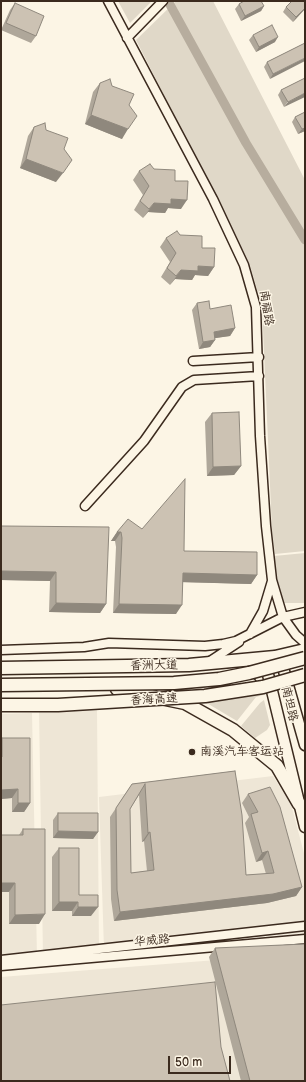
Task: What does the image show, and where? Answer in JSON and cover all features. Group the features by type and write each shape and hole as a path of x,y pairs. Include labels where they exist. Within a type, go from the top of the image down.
{"highway":[{"name":"香洲大道","path":"1,668 207,664 279,656 305,650"},
{"name":"香海高速","path":"1,684 174,683 219,679 249,673 305,658"},
{"name":"香海高速","path":"1,705 58,705 205,696 263,687 305,675"},
{"name":"香洲大道","path":"1,690 174,689 305,679"},
{"path":"117,689 184,703 233,730 277,766 299,804"}],"main road":[{"path":"279,656 305,745"},
{"name":"南坦路","path":"264,658 305,827"}],"street":[{"name":"南福路","path":"108,1 212,200 244,265 256,307 265,518 272,580 283,617 296,636 305,643"},
{"path":"127,38 163,1"},
{"path":"193,361 258,357"},
{"path":"84,506 144,441 182,387 194,380 259,376"},
{"path":"1,650 84,647 109,643 205,646 236,641 250,635 263,612 272,580"},
{"path":"207,664 250,635 283,617 305,612"},
{"path":"1,960 305,926"},
{"name":"华威路","path":"1,966 305,939"}],"shaded area":[{"path":"118,1 152,1 130,23"},
{"path":"176,1 213,1 305,180 305,551 275,554 272,530 262,307 250,265 136,40"},
{"path":"305,553 305,603 283,603 276,579 274,556"},
{"path":"262,692 263,695 256,697 237,721 200,699"},
{"path":"264,700 270,725 267,730 255,738 241,726"},
{"path":"39,710 97,710 99,952 43,957"},
{"path":"32,713 37,957 1,960 1,714"},
{"path":"273,776 291,804 305,857 305,933 104,949 99,797"},
{"path":"305,953 305,1081 1,1081 1,977"}],"building":[{"path":"244,1 261,1 264,6 245,16 239,4"},
{"path":"292,1 305,1 305,8 296,17 286,7"},
{"path":"15,3 44,16 36,36 6,23"},
{"path":"272,25 278,37 259,47 253,35"},
{"path":"305,43 305,58 273,74 267,62"},
{"path":"305,78 305,93 288,102 281,90"},
{"path":"110,79 112,86 134,94 129,105 137,116 128,129 91,115 100,83"},
{"path":"305,112 305,128 302,129 295,117"},
{"path":"45,123 46,130 68,138 64,149 72,160 63,173 26,159 34,127"},
{"path":"150,164 154,169 175,170 175,181 188,181 187,200 171,199 171,204 154,203 149,209 140,201 149,186 139,171"},
{"path":"177,231 180,235 202,236 202,248 215,248 214,267 198,266 198,271 181,270 176,276 167,268 176,253 166,238"},
{"path":"209,301 210,309 231,305 235,328 214,332 215,340 203,342 197,303"},
{"path":"239,412 241,466 213,467 212,413"},
{"path":"185,479 184,551 257,552 257,575 183,573 182,605 119,604 122,538 121,532 117,532 128,519 142,529"},
{"path":"1,526 109,527 106,604 56,603 56,572 1,571"},
{"path":"2,738 30,738 30,803 18,803 18,789 1,790"},
{"path":"235,771 242,815 246,875 274,873 268,851 262,853 251,814 258,812 248,794 270,787 280,807 302,887 273,894 120,912 117,890 116,808 132,784","holes":["145,784 148,833 150,832 154,870 131,873 130,809"]},
{"path":"58,813 98,813 98,832 58,831"},
{"path":"23,829 45,829 45,914 15,915 15,883 1,883 1,835 23,835"},
{"path":"59,848 79,848 79,895 98,895 98,907 78,907 78,902 59,902"},
{"path":"305,944 305,1081 250,1081 215,948"},
{"path":"215,982 221,1047 230,1081 1,1081 1,1005"}],"waterway":[{"path":"168,1 246,143 305,240"}],"place":[{"name":"南溪汽车客运站","path":"192,752"}]}
